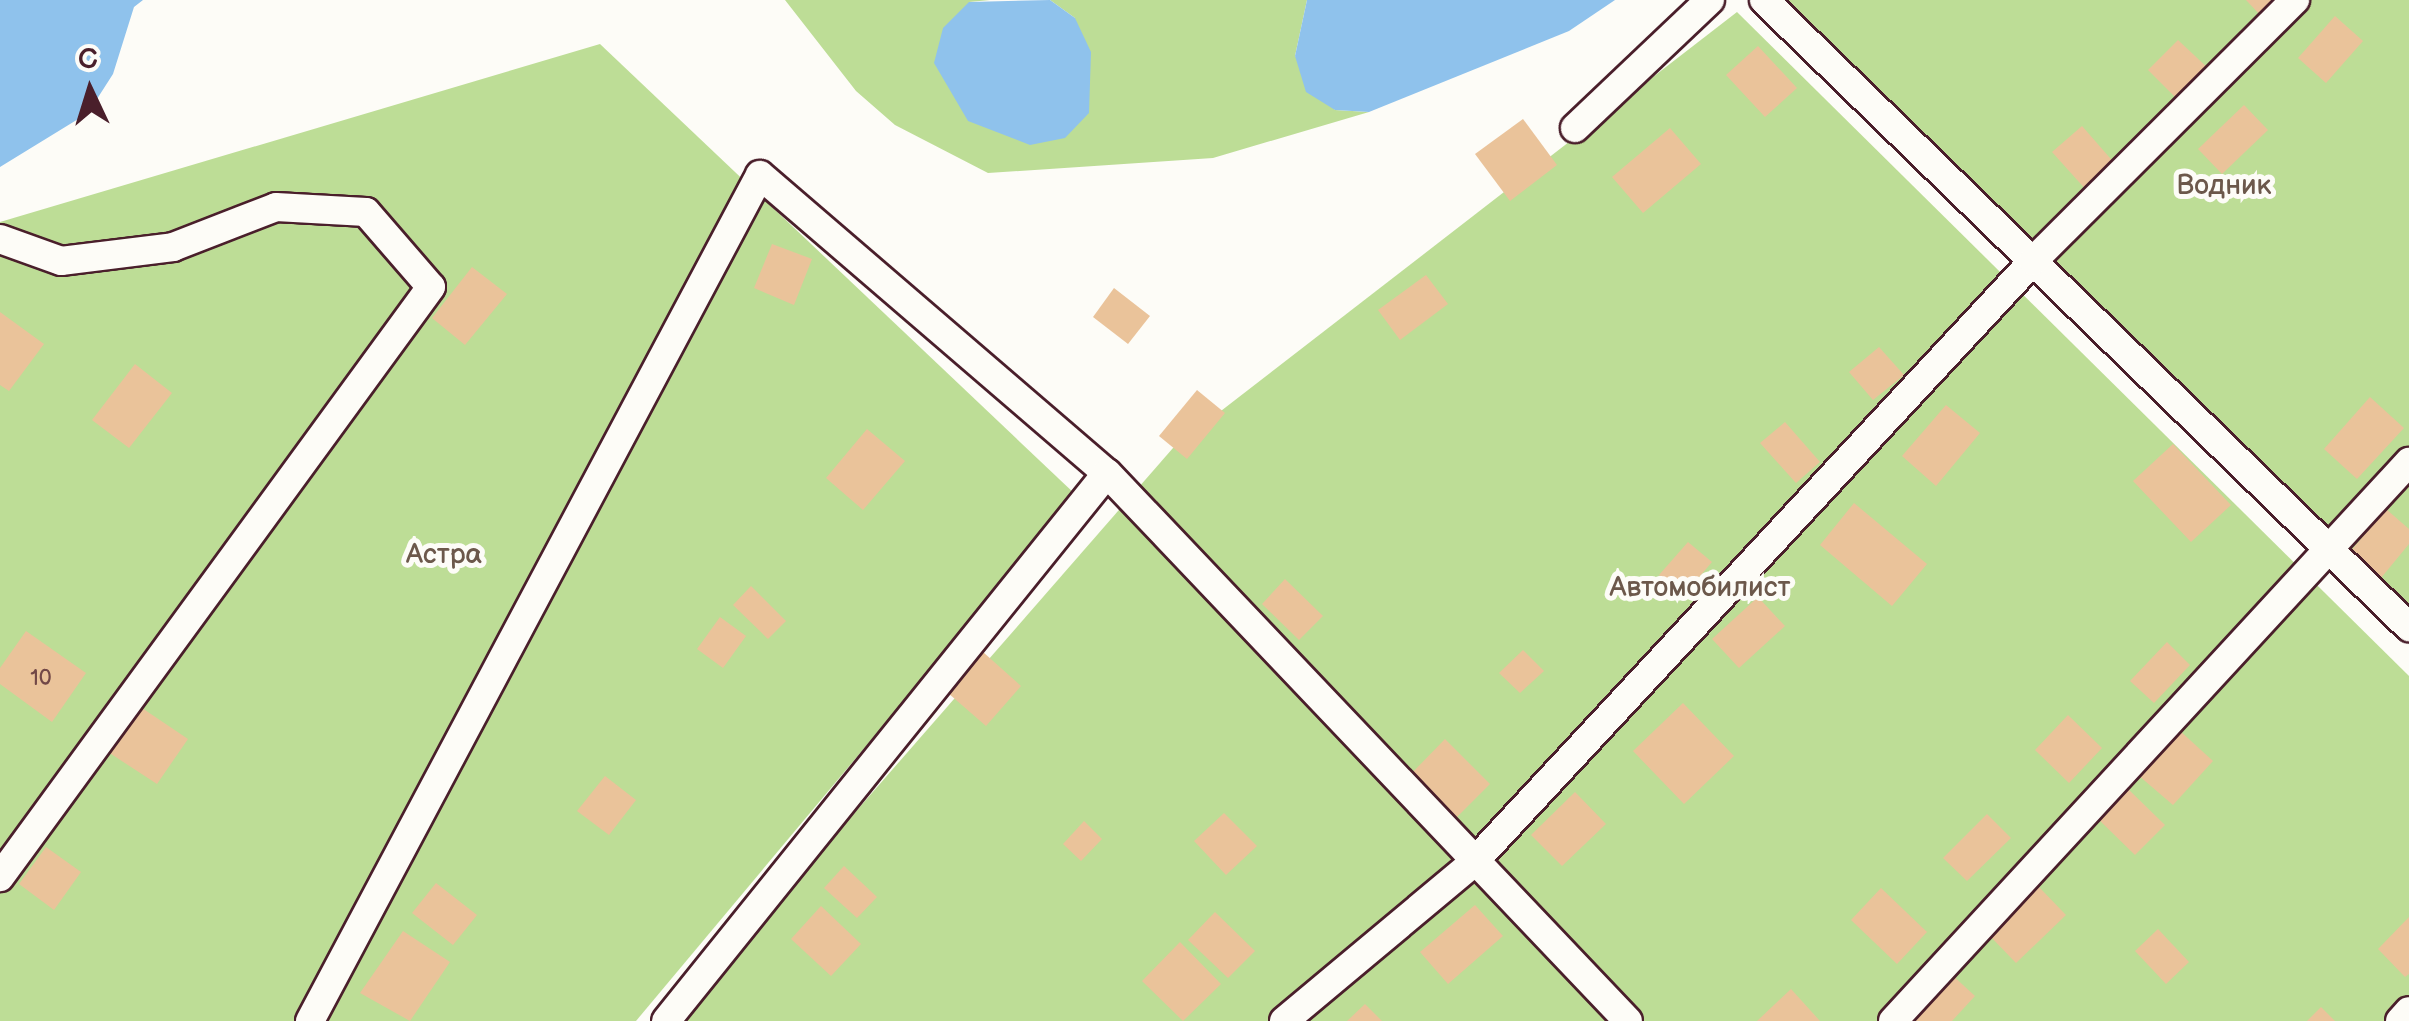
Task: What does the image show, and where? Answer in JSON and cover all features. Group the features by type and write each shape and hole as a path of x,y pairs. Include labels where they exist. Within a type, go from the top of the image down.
{"lane":[{"path":"1575,128 1710,0"},
{"path":"1764,0 2409,627"},
{"path":"1284,1021 1473,863 2033,260 2295,0"},
{"path":"310,1021 760,175 1107,473 1473,863 1628,1021"},
{"path":"0,238 61,261 173,247 276,207 366,212 432,286 0,877"},
{"path":"1893,1021 2409,462"},
{"path":"666,1021 1107,473"},
{"path":"2400,1021 2409,1011"}],"green space":[{"path":"785,0 990,0 969,2 1075,18 1050,0 1307,0 1295,56 1335,110 1369,112 1213,158 988,173 895,125 856,91"},
{"name":"Водник","path":"1778,0 2409,0 2409,629"},
{"name":"Автомобилист","path":"1737,12 2409,676 2409,1021 673,1021 1173,448"},
{"name":"Астра","path":"600,44 1076,495 636,1021 0,1021 0,222"}],"water":[{"path":"0,0 143,0 134,7 113,74 88,113 0,167"},
{"path":"1050,0 1075,18 1091,52 1089,113 1065,138 1030,145 968,121 934,63 943,28 969,2"},
{"path":"1307,0 1615,0 1569,31 1369,112 1335,110 1306,92 1295,56"}],"building":[{"path":"2246,0 2277,0 2261,16"},
{"path":"2335,16 2363,41 2326,83 2298,58"},
{"path":"2178,40 2210,70 2180,102 2148,70"},
{"path":"1758,46 1797,88 1765,117 1726,75"},
{"path":"2244,105 2268,130 2222,174 2198,149"},
{"path":"1523,119 1557,165 1510,201 1475,154"},
{"path":"2082,126 2117,166 2088,192 2052,152"},
{"path":"1670,128 1701,164 1643,213 1612,177"},
{"path":"772,244 812,259 794,305 754,288"},
{"path":"472,267 507,294 465,345 432,318"},
{"path":"1426,275 1448,304 1400,340 1378,310"},
{"path":"1114,288 1150,316 1128,344 1093,317"},
{"path":"0,312 44,344 9,391 0,385"},
{"path":"1879,347 1904,375 1873,400 1849,372"},
{"path":"135,364 172,393 129,448 92,420"},
{"path":"1197,390 1225,413 1187,459 1159,436"},
{"path":"2370,397 2404,428 2357,479 2324,449"},
{"path":"1946,405 1980,433 1936,486 1902,456"},
{"path":"1785,422 1820,462 1796,483 1760,443"},
{"path":"867,429 905,461 863,510 826,478"},
{"path":"2173,444 2231,505 2191,542 2133,481"},
{"path":"1854,503 1927,564 1892,606 1820,545"},
{"path":"2386,509 2409,529 2409,544 2376,584 2345,558"},
{"path":"1688,542 1712,562 1683,596 1659,575"},
{"path":"1285,579 1323,616 1299,640 1262,604"},
{"path":"751,586 786,621 768,639 733,605"},
{"path":"1758,597 1785,626 1739,668 1712,639"},
{"path":"720,617 746,636 723,668 697,649"},
{"path":"26,631 86,673 52,722 0,684 0,668"},
{"path":"2167,642 2190,665 2154,703 2130,681"},
{"path":"1523,650 1544,671 1520,693 1499,673"},
{"path":"983,652 1021,686 986,726 948,693"},
{"path":"1683,703 1734,756 1684,804 1633,751"},
{"path":"139,706 188,739 157,784 108,752"},
{"path":"2068,715 2102,748 2069,783 2035,750"},
{"path":"2179,730 2213,761 2173,805 2138,775"},
{"path":"1445,739 1490,784 1453,821 1408,777"},
{"path":"605,776 636,800 609,835 577,811"},
{"path":"2125,786 2165,825 2135,855 2095,816"},
{"path":"1575,792 1606,824 1562,866 1531,835"},
{"path":"1224,813 1257,846 1226,875 1194,841"},
{"path":"1987,814 2011,838 1967,881 1943,858"},
{"path":"1084,821 1102,839 1081,861 1063,844"},
{"path":"46,847 81,872 54,910 19,884"},
{"path":"844,866 877,897 857,918 824,888"},
{"path":"436,883 477,915 453,945 412,913"},
{"path":"2038,886 2066,915 2016,963 1988,934"},
{"path":"1881,888 1927,932 1897,964 1851,920"},
{"path":"1475,905 1503,936 1448,984 1420,952"},
{"path":"821,906 861,944 831,976 791,939"},
{"path":"1215,912 1255,951 1228,978 1188,940"},
{"path":"2409,917 2409,974 2405,977 2378,949"},
{"path":"2158,929 2189,962 2166,984 2135,951"},
{"path":"403,931 450,962 410,1021 360,993"},
{"path":"1180,942 1221,984 1183,1021 1142,981"},
{"path":"1950,973 1975,996 1952,1021 1911,1021"},
{"path":"1791,989 1820,1021 1757,1021"},
{"path":"1365,1004 1382,1021 1347,1021"},
{"path":"2321,1007 2335,1021 2307,1021"}]}
